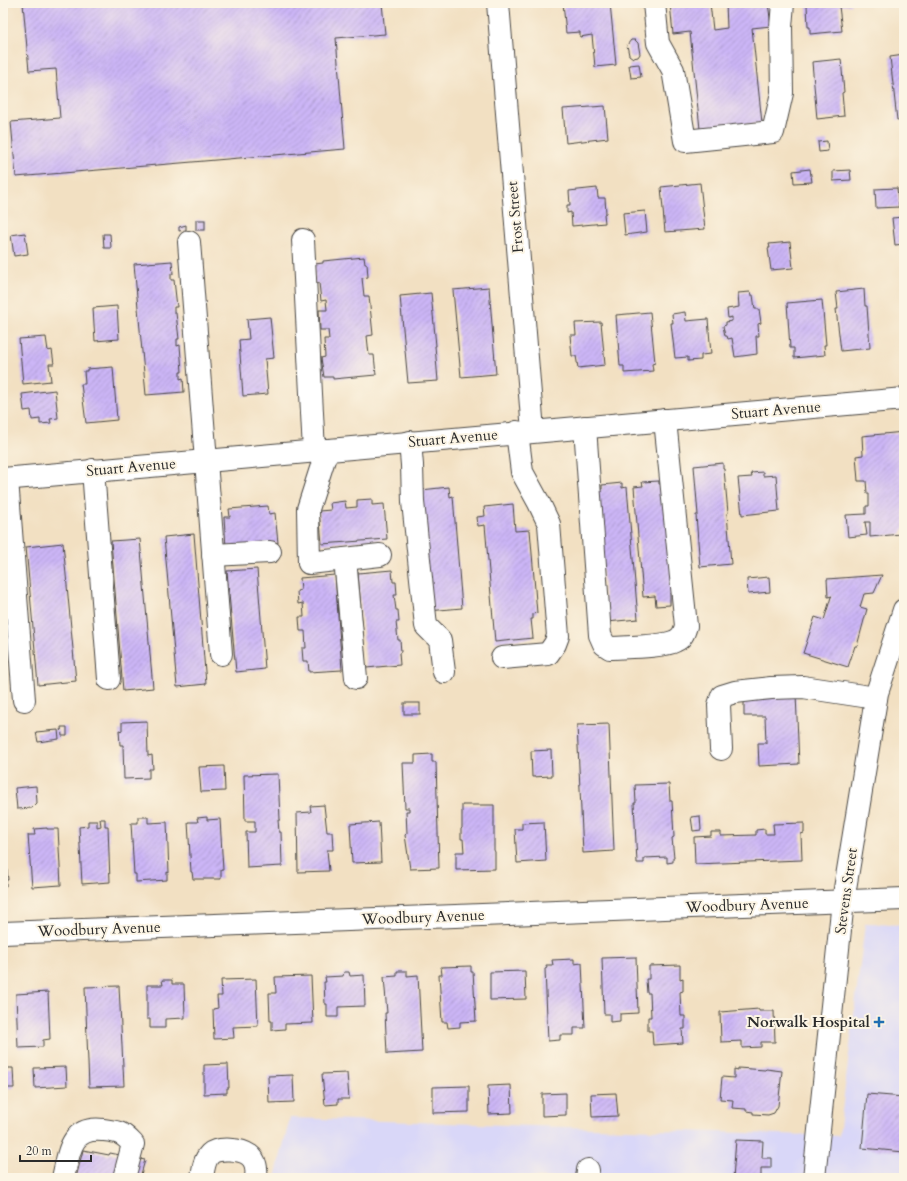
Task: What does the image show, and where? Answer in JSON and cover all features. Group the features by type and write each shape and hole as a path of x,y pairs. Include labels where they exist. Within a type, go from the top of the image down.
{"street":[{"name":"Frost Street","path":"498,3 525,432 522,472 549,524 558,636 555,644 548,654 502,658"},
{"path":"654,3 658,43 673,70 685,141 773,132 782,93 781,27 783,3"},
{"path":"303,240 321,450 308,509 309,563 380,555"},
{"path":"189,242 221,654"},
{"name":"Stuart Avenue","path":"5,479 904,399"},
{"path":"585,427 600,635 604,644 610,648 657,645 675,642 683,635 686,626 665,420"},
{"path":"410,442 413,502 426,626 440,640 444,672"},
{"path":"93,470 109,679"},
{"path":"5,479 24,700"},
{"path":"213,556 270,552"},
{"path":"346,559 356,678"},
{"name":"Stevens Street","path":"814,1178 843,901 876,698 904,610"},
{"path":"721,749 719,705 722,696 735,692 770,688 803,687 876,698"},
{"name":"Woodbury Avenue","path":"3,933 904,899"},
{"path":"63,1178 71,1149 76,1138 83,1132 95,1129 124,1134 133,1144 124,1178"},
{"path":"204,1169 211,1154 218,1150 233,1150 249,1154 255,1163 256,1176"}],"shaded area":[{"name":"Norwalk Hospital","path":"865,924 904,925 904,1178 275,1178 290,1118 839,1136"}],"building":[{"path":"23,3 382,3 385,34 336,38 345,149 16,177 11,122 60,118 56,69 29,71"},
{"path":"563,3 610,3 616,65 595,67 592,35 580,37 580,32 566,33"},
{"path":"670,3 710,3 713,30 727,28 726,3 768,3 771,26 752,28 762,123 700,129 690,32 673,34"},
{"path":"812,3 851,3 852,5 839,6 842,31 810,34 810,27 808,27 807,5"},
{"path":"631,40 635,40 638,43 640,54 638,57 633,58 629,55 627,45"},
{"path":"904,55 904,119 897,120 890,57"},
{"path":"841,59 844,92 842,93 844,116 817,119 812,62"},
{"path":"639,64 641,77 631,78 629,65"},
{"path":"605,106 608,138 566,143 563,109"},
{"path":"827,141 828,151 819,152 818,142"},
{"path":"810,169 812,182 794,183 793,171"},
{"path":"850,170 851,180 833,181 833,171"},
{"path":"700,183 705,229 665,232 661,187"},
{"path":"597,188 598,198 605,198 605,223 572,226 571,212 567,213 567,205 570,205 569,191"},
{"path":"897,188 899,207 876,208 875,189"},
{"path":"645,211 647,232 625,235 623,213"},
{"path":"904,217 904,244 895,245 892,218"},
{"path":"196,220 205,220 205,230 196,230"},
{"path":"186,225 186,230 179,231 179,227"},
{"path":"25,233 28,254 14,256 11,235"},
{"path":"103,234 110,234 111,248 104,248"},
{"path":"790,242 793,268 771,270 768,248 770,248 769,244"},
{"path":"364,257 365,264 367,264 368,277 362,278 364,296 369,296 373,335 367,336 369,355 374,355 376,375 333,379 333,377 324,377 321,358 325,357 324,339 329,339 328,330 320,330 319,310 327,310 326,300 321,301 319,283 314,284 315,264 323,263 323,261"},
{"path":"172,261 173,274 171,274 171,280 174,280 177,307 174,307 174,313 176,313 179,339 177,339 177,346 180,345 182,372 180,372 180,379 183,378 184,392 146,395 134,264"},
{"path":"489,287 496,374 461,377 453,290"},
{"path":"864,289 865,306 867,306 870,348 841,351 836,309 838,309 836,292"},
{"path":"750,292 751,295 753,295 755,309 759,309 761,323 758,324 759,336 756,336 757,354 735,357 732,338 728,339 727,336 725,336 723,326 726,325 726,322 732,321 732,317 728,318 727,309 739,307 738,293"},
{"path":"431,293 438,381 408,383 400,296"},
{"path":"822,300 826,345 824,345 825,355 794,358 794,348 790,348 787,303"},
{"path":"117,306 119,339 95,341 93,308"},
{"path":"650,312 655,363 652,364 653,371 624,373 624,366 620,366 616,315"},
{"path":"685,312 686,321 708,319 711,354 701,355 701,360 688,361 688,357 675,358 671,323 673,323 672,314"},
{"path":"270,317 274,358 265,359 268,394 243,396 239,340 249,339 247,319"},
{"path":"601,322 605,365 578,368 576,356 572,356 570,335 576,335 575,323"},
{"path":"46,337 48,351 52,350 54,364 49,364 51,381 23,384 19,339"},
{"path":"113,367 117,420 86,423 81,384 85,384 84,371 87,371 87,369"},
{"path":"55,390 58,418 50,419 51,423 40,424 40,419 32,420 31,410 24,411 22,394"},
{"path":"904,432 904,527 901,534 870,537 870,522 865,522 867,535 848,537 846,515 866,514 866,506 869,506 869,493 867,493 866,481 858,481 856,456 863,455 862,436"},
{"path":"723,463 731,564 700,567 694,466"},
{"path":"763,472 763,476 776,475 779,511 742,515 738,478 752,477 751,473"},
{"path":"659,481 659,484 668,484 677,594 670,594 670,605 656,606 655,596 643,597 634,487 643,486 642,482"},
{"path":"622,483 622,488 627,487 638,619 607,622 596,490 602,489 602,485"},
{"path":"449,487 450,497 453,496 462,608 428,611 421,490"},
{"path":"372,499 372,505 384,504 387,539 322,544 319,511 331,510 330,503 345,501 346,508 357,507 357,500"},
{"path":"513,504 515,531 530,530 537,613 533,614 533,619 531,619 533,638 495,642 485,525 478,526 477,517 485,516 484,507"},
{"path":"268,506 269,514 275,513 278,543 226,547 224,517 230,517 229,509"},
{"path":"194,534 206,684 177,687 164,537"},
{"path":"140,539 153,688 123,691 111,541"},
{"path":"63,543 76,681 38,685 26,547"},
{"path":"257,569 265,669 236,672 227,571"},
{"path":"392,570 393,582 396,582 397,595 394,595 396,610 398,610 399,622 396,622 398,640 400,640 400,665 366,668 358,573"},
{"path":"335,575 342,670 309,672 308,661 303,661 302,648 306,648 305,631 300,631 299,617 304,617 303,603 298,604 297,591 301,590 300,578"},
{"path":"882,575 874,593 864,594 860,607 867,609 857,646 855,646 848,667 803,653 815,617 824,620 832,596 828,597 827,579"},
{"path":"769,577 770,592 748,594 747,579"},
{"path":"796,694 799,764 759,766 758,743 766,743 765,716 744,716 744,696"},
{"path":"404,703 420,703 420,714 404,714"},
{"path":"147,721 148,756 152,755 153,769 149,769 149,778 124,779 123,745 120,745 119,730 122,731 122,722"},
{"path":"609,724 614,851 583,853 577,725"},
{"path":"61,727 67,727 67,736 62,736"},
{"path":"58,730 59,739 38,742 36,732"},
{"path":"551,750 552,776 532,777 531,751"},
{"path":"432,754 432,762 436,762 439,868 410,869 405,835 407,833 406,811 409,811 409,808 405,808 403,763 415,763 415,755"},
{"path":"224,766 225,791 201,792 199,767"},
{"path":"278,774 280,820 278,820 279,832 281,832 282,866 247,868 246,832 255,832 255,821 245,821 244,775"},
{"path":"669,784 670,801 672,801 674,837 672,838 673,862 667,863 667,857 644,858 644,863 637,863 634,803 636,803 635,785"},
{"path":"36,786 37,803 32,808 17,809 15,788"},
{"path":"324,805 327,832 332,832 333,850 327,850 329,871 298,872 297,813 311,812 310,806"},
{"path":"462,805 494,805 495,869 456,870 456,852 464,852 463,839 461,839"},
{"path":"700,816 701,830 693,831 691,817"},
{"path":"138,817 148,817 148,823 167,822 169,873 167,872 167,880 136,882 136,874 134,874 131,823 138,823"},
{"path":"207,817 207,820 220,819 223,870 221,870 221,879 193,879 191,872 188,822 198,822 197,818"},
{"path":"100,819 105,819 105,826 108,826 110,882 82,884 79,827 88,826 88,821 97,821 97,827 101,826"},
{"path":"379,822 381,862 352,863 350,824"},
{"path":"544,822 546,861 517,863 515,829 522,829 522,823"},
{"path":"804,823 804,833 801,834 802,860 695,864 694,837 711,836 711,832 721,832 721,836 756,835 756,830 765,829 765,834 774,834 773,824"},
{"path":"34,829 58,829 61,885 32,887 28,835 35,835"},
{"path":"3,841 5,847 8,880 6,880 6,886 3,886"},
{"path":"636,957 638,1013 620,1014 620,1021 610,1022 610,1014 604,1014 602,958"},
{"path":"574,959 574,964 582,963 585,1028 574,1028 574,1035 560,1035 560,1040 548,1041 546,965 553,965 552,960"},
{"path":"680,965 680,979 683,978 683,991 680,992 681,1016 685,1016 685,1029 682,1029 683,1043 653,1045 652,1031 648,1031 648,1017 651,1017 650,993 647,993 646,979 649,979 649,966"},
{"path":"471,966 471,972 473,972 476,1021 460,1022 460,1027 448,1028 447,1022 442,1022 439,975 442,975 441,967"},
{"path":"397,971 407,971 407,976 418,975 422,1052 387,1054 385,1013 387,1013 384,977 397,976"},
{"path":"525,971 526,999 490,1000 490,972"},
{"path":"344,972 349,972 350,976 364,975 365,1006 338,1007 338,1017 327,1017 327,1004 325,1004 325,977 343,976"},
{"path":"311,976 313,1023 285,1024 285,1029 272,1030 272,1021 270,1021 269,993 276,993 275,977"},
{"path":"256,979 258,1026 233,1027 234,1038 214,1039 213,1009 218,1008 217,996 222,996 221,980"},
{"path":"162,980 172,980 172,984 184,984 185,1018 165,1019 165,1028 150,1028 150,1019 147,1019 147,985 163,985"},
{"path":"119,986 124,1086 89,1087 85,987"},
{"path":"48,992 50,1039 43,1040 43,1047 18,1048 16,994"},
{"path":"759,1009 759,1011 774,1011 775,1042 761,1042 761,1047 742,1048 742,1041 721,1042 720,1012"},
{"path":"228,1064 229,1088 227,1088 227,1093 204,1094 204,1065"},
{"path":"66,1067 67,1086 35,1088 34,1068"},
{"path":"3,1068 13,1068 14,1088 3,1088"},
{"path":"738,1068 782,1071 778,1106 774,1113 768,1115 753,1114 753,1112 746,1111 746,1109 732,1108 733,1100 720,1099 722,1077 734,1078 734,1069 738,1070"},
{"path":"347,1073 349,1099 338,1099 338,1104 325,1105 322,1074"},
{"path":"293,1075 294,1102 269,1103 268,1076"},
{"path":"511,1085 512,1113 489,1114 488,1086"},
{"path":"469,1086 469,1112 433,1113 433,1087"},
{"path":"566,1093 566,1115 542,1116 542,1094"},
{"path":"616,1093 618,1116 592,1117 591,1094"},
{"path":"867,1094 904,1097 904,1152 862,1148"},
{"path":"736,1140 763,1141 762,1158 771,1158 771,1168 761,1168 761,1178 733,1178"},
{"path":"83,1150 109,1155 110,1153 145,1160 140,1178 76,1178"}],"place":[{"name":"Norwalk Hospital","path":"879,1022"}]}
